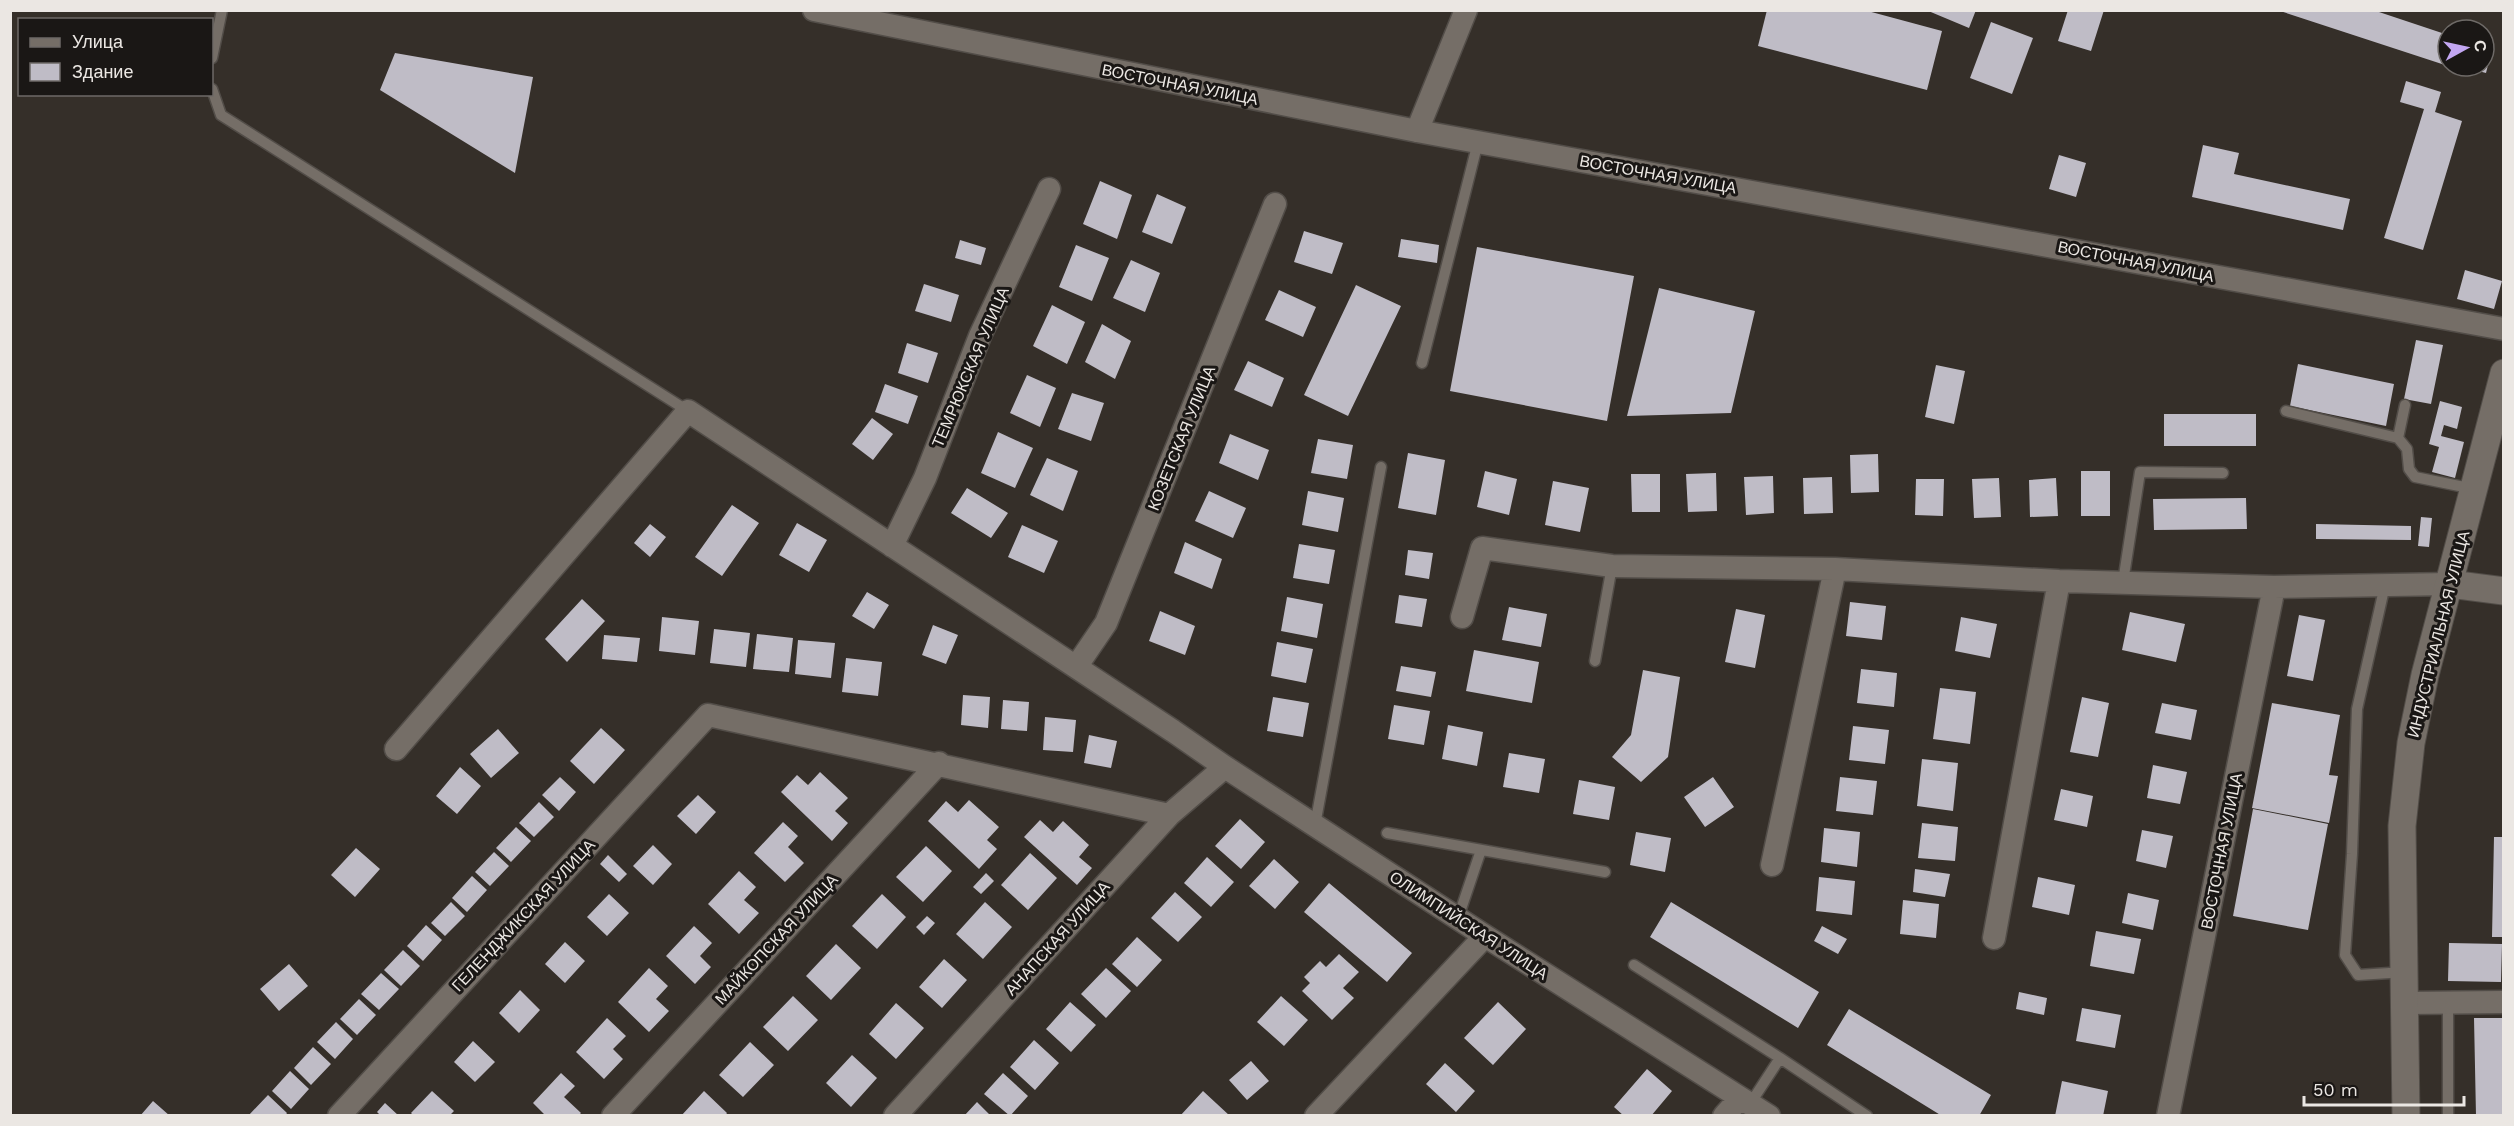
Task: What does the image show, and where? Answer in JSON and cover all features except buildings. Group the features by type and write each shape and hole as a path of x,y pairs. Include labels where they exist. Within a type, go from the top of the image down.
{"street":[{"name":"ВОСТОЧНАЯ УЛИЦА","path":"814,10 1417,131 2504,329"},
{"path":"1417,131 1466,10"},
{"name":"ТЕМРЮКСКАЯ УЛИЦА","path":"892,546 925,478 980,336 1049,189"},
{"name":"КОЗЕТСКАЯ УЛИЦА","path":"1076,667 1106,623 1275,204"},
{"name":"ИНДУСТРИАЛЬНАЯ УЛИЦА","path":"2406,1116 2402,826 2411,743 2425,675 2504,373"},
{"path":"396,749 688,411"},
{"name":"ОЛИМПИЙСКАЯ УЛИЦА","path":"688,411 1173,730 1225,767 1753,1106"},
{"path":"1462,617 1482,548 1612,566 1835,569 2059,581 2274,587 2450,584 2504,591"},
{"path":"1772,865 1835,569"},
{"path":"1994,938 2059,581"},
{"name":"ВОСТОЧНАЯ УЛИЦА","path":"2168,1116 2274,587"},
{"name":"ГЕЛЕНДЖИКСКАЯ УЛИЦА","path":"339,1116 708,715 939,763"},
{"path":"939,763 1169,815"},
{"name":"МАЙКОПСКАЯ УЛИЦА","path":"613,1116 939,763"},
{"name":"АНАПСКАЯ УЛИЦА","path":"895,1116 1169,815 1225,767"},
{"path":"1316,1116 1485,936"},
{"path":"2406,1003 2504,1002"},
{"path":"1724,1116 1753,1106"}],"lane":[{"path":"213,53 222,10"},
{"path":"213,93 221,116 688,411"},
{"path":"1422,363 1478,142"},
{"path":"2398,438 2405,405"},
{"path":"2286,411 2398,438 2407,449 2409,469 2415,477 2474,489"},
{"path":"1315,825 1381,467"},
{"path":"2123,582 2140,472 2223,473"},
{"path":"1595,661 1612,566"},
{"path":"2385,585 2356,709 2352,854 2345,955 2358,975 2405,972"},
{"path":"1387,832 1605,872"},
{"path":"1458,918 1481,850"},
{"path":"1634,965 1867,1116"},
{"path":"2448,1004 2448,1116"},
{"path":"1753,1106 1780,1058"}]}
